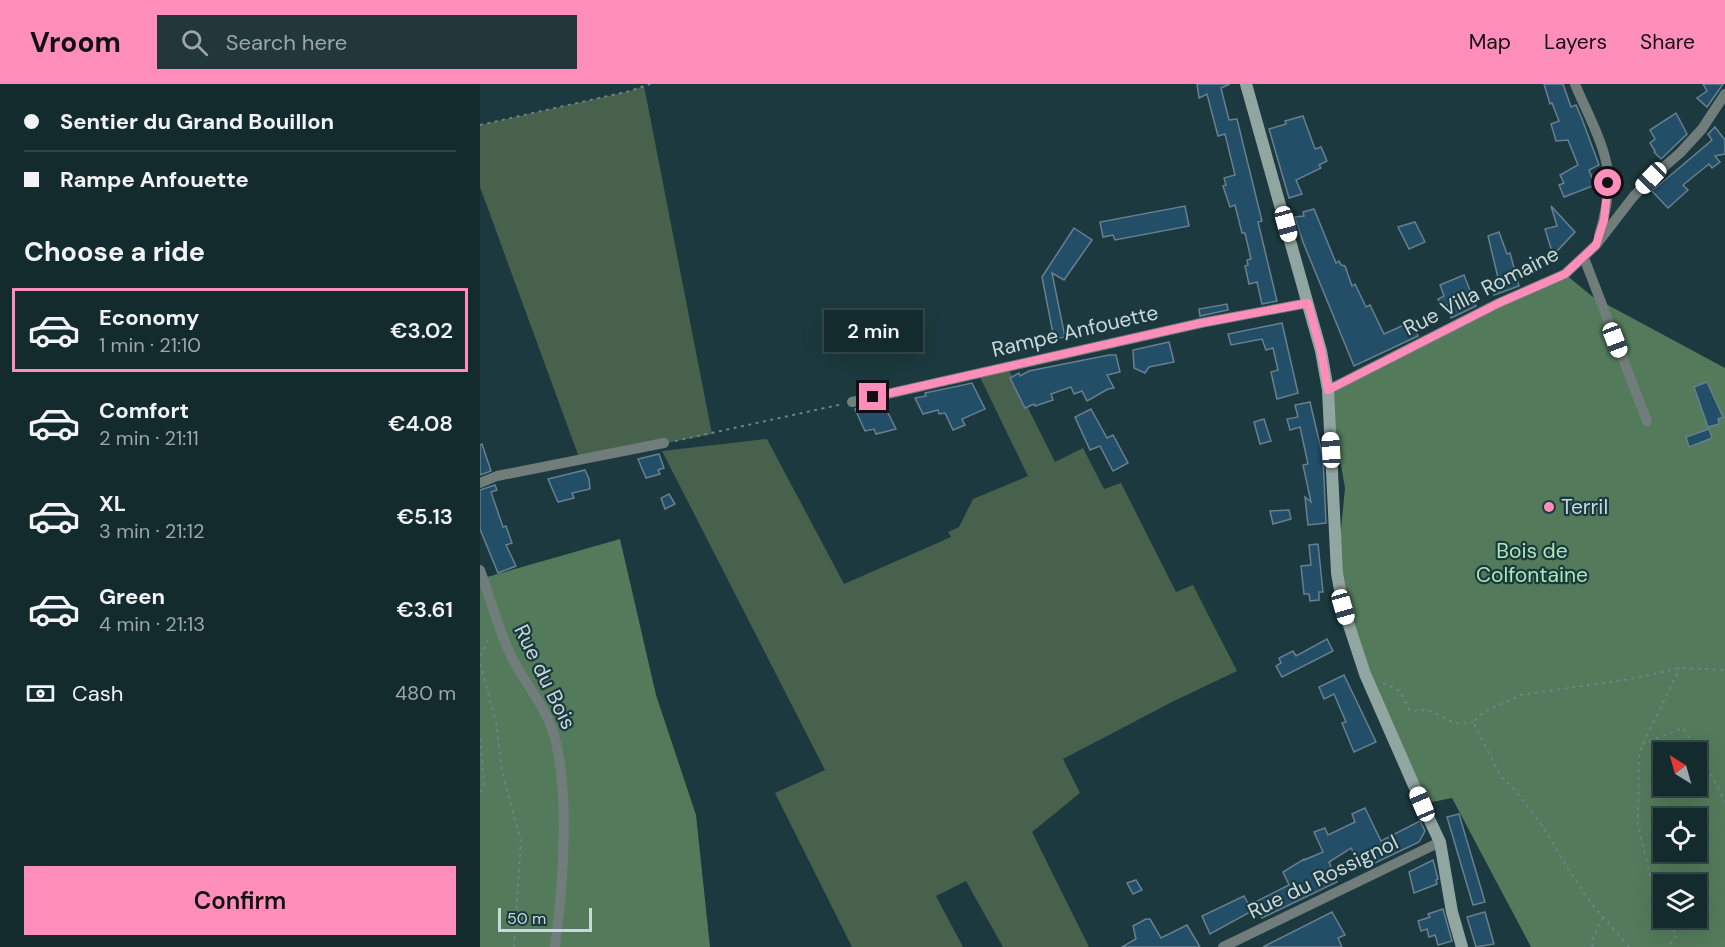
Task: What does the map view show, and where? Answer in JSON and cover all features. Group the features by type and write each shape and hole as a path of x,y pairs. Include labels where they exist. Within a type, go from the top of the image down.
{"street":[{"path":"1246,84 1321,351 1328,390 1337,573 1343,607 1365,674 1440,842 1452,912 1462,947"},
{"path":"1575,84 1601,147 1608,171 1608,196 1604,220 1596,245"},
{"name":"Rue Villa Romaine","path":"1328,390 1499,303 1565,274 1596,245 1633,197 1702,129 1725,94"},
{"path":"1584,258 1647,421"},
{"name":"Rampe Anfouette","path":"852,402 1180,327 1308,303"},
{"path":"480,483 497,476 664,443"},
{"name":"Rue du Bois","path":"480,570 511,656 550,723 557,749 563,797 563,849 555,947"},
{"name":"Rue du Rossignol","path":"1223,947 1440,842"}],"path":[{"path":"480,125 630,91 650,84"},
{"path":"664,443 852,402"},
{"path":"480,656 487,640 498,625"},
{"path":"480,664 496,722 502,772 521,841 514,947"},
{"path":"1365,674 1400,691 1410,711 1424,709 1431,711 1455,724 1473,722 1484,712 1521,695 1637,678 1680,668 1725,670"},
{"path":"1653,886 1638,826 1639,752 1680,668"},
{"path":"1473,722 1501,777 1514,789 1538,819 1568,869 1603,917 1629,947"},
{"path":"1642,744 1683,728 1703,759 1725,802"},
{"path":"480,738 484,784 480,793"},
{"path":"1593,947 1591,942 1603,917"},
{"path":"1666,947 1677,935 1672,928"}],"green space":[{"path":"644,86 712,434 580,460 480,187 480,125"},
{"name":"Bois de Colfontaine","path":"1565,274 1593,297 1725,368 1725,947 1531,947 1452,798 1422,804 1385,716 1337,573 1345,488 1328,390"},
{"path":"1007,366 1055,462 1083,448 1104,489 1121,483 1176,592 1193,585 1237,671 1063,759 1080,793 1032,832 1089,947 1003,947 966,881 936,896 963,947 852,947 775,793 825,770 662,451 767,439 844,584 951,537 948,532 959,527 973,499 1028,476 978,373"},
{"path":"620,539 656,695 696,815 710,947 480,947 480,579"}],"building":[{"path":"1197,84 1230,84 1221,88 1229,120 1237,119 1262,221 1258,222 1277,301 1262,304 1257,282 1249,284 1245,266 1248,265 1247,260 1251,259 1245,233 1242,233 1235,205 1230,207 1223,186 1226,185 1224,178 1235,175 1225,134 1218,136 1207,94 1199,98"},
{"path":"1544,84 1563,84 1571,107 1576,105 1599,165 1589,170 1595,185 1564,197 1559,185 1564,183 1560,175 1578,165 1568,140 1556,141 1551,124 1559,121 1552,103 1550,104"},
{"path":"1703,84 1723,84 1707,107 1697,98 1707,91"},
{"path":"1676,113 1687,134 1661,159 1654,152 1650,143 1655,139 1650,130"},
{"path":"1303,116 1315,149 1321,147 1327,161 1319,165 1321,168 1296,180 1302,194 1289,198 1269,129"},
{"path":"1715,127 1725,140 1725,154 1715,156 1720,162 1712,168 1709,164 1683,185 1688,190 1668,208 1652,191 1712,140 1708,134"},
{"path":"1185,206 1189,226 1115,240 1113,235 1103,237 1100,222"},
{"path":"1551,206 1575,232 1558,250 1552,252 1545,229 1557,226"},
{"path":"1314,209 1336,263 1339,261 1345,266 1352,286 1355,284 1366,307 1370,305 1384,334 1413,321 1418,336 1354,366 1295,217 1304,216 1303,212"},
{"path":"1415,222 1425,242 1409,249 1398,227"},
{"path":"1074,228 1092,240 1064,280 1052,273 1065,337 1054,339 1042,277"},
{"path":"1499,232 1507,254 1510,253 1519,286 1494,295 1492,285 1499,282 1488,236"},
{"path":"1464,275 1476,306 1451,318 1447,305 1442,307 1438,299 1444,296 1440,285"},
{"path":"1227,304 1228,310 1200,316 1199,309"},
{"path":"1282,323 1298,393 1277,399 1271,372 1278,370 1273,348 1266,350 1262,339 1231,345 1228,334"},
{"path":"1169,342 1174,362 1149,367 1145,373 1134,368 1133,350"},
{"path":"1116,355 1120,372 1107,375 1114,388 1087,401 1082,391 1074,394 1071,387 1051,394 1053,400 1025,408 1010,378 1019,373 1020,376 1029,371"},
{"path":"1707,382 1723,417 1718,419 1719,424 1708,427 1694,387"},
{"path":"972,383 985,409 962,419 965,425 953,430 945,413 939,414 938,410 923,414 915,398 926,396 925,393"},
{"path":"1310,402 1323,457 1326,523 1308,525 1305,497 1311,502 1303,465 1308,464 1300,427 1290,430 1287,419 1298,417 1295,405"},
{"path":"883,403 896,429 876,434 874,429 865,431 855,409"},
{"path":"1091,409 1107,438 1113,435 1128,463 1113,471 1100,446 1090,450 1075,417"},
{"path":"1264,419 1271,441 1260,444 1254,422"},
{"path":"1709,429 1712,438 1689,447 1686,437"},
{"path":"482,444 491,471 480,475 480,445"},
{"path":"659,454 664,468 658,470 660,474 646,478 638,459"},
{"path":"585,470 590,489 572,493 574,498 558,502 548,479"},
{"path":"495,485 497,490 491,492 503,527 506,526 512,543 506,545 516,566 498,573 480,529 480,490"},
{"path":"669,494 675,504 665,509 661,498"},
{"path":"1289,510 1291,519 1273,524 1270,511"},
{"path":"1318,544 1323,592 1319,592 1319,600 1310,601 1309,594 1304,594 1301,566 1311,565 1309,545"},
{"path":"1327,639 1333,651 1282,677 1276,666 1281,663 1279,658 1293,651 1296,656"},
{"path":"1344,675 1376,742 1354,752 1342,723 1346,722 1334,694 1324,699 1319,687"},
{"path":"1365,808 1381,841 1420,821 1425,831 1419,842 1375,863 1370,852 1356,858 1351,848 1329,862 1337,882 1262,918 1255,902 1289,885 1283,872 1304,859 1323,852 1314,832 1325,828 1328,835 1355,822 1352,814"},
{"path":"1459,814 1485,902 1473,905 1447,817"},
{"path":"1433,860 1438,879 1437,884 1414,893 1409,872"},
{"path":"1136,880 1142,890 1133,894 1127,883"},
{"path":"1244,896 1252,911 1210,934 1202,916"},
{"path":"1443,909 1452,941 1438,945 1435,935 1429,937 1427,929 1421,931 1418,921 1430,917 1428,914"},
{"path":"1332,912 1345,935 1338,938 1342,947 1263,947"},
{"path":"1485,912 1494,944 1476,947 1467,917"},
{"path":"1150,919 1161,938 1187,925 1200,947 1122,947 1136,939 1133,926"}],"place":[{"name":"Terril","path":"1549,507"}],"route":[{"path":"873,397 1201,323 1308,303 1321,351 1328,390 1499,303 1565,274 1596,245 1604,220 1608,183"}]}
